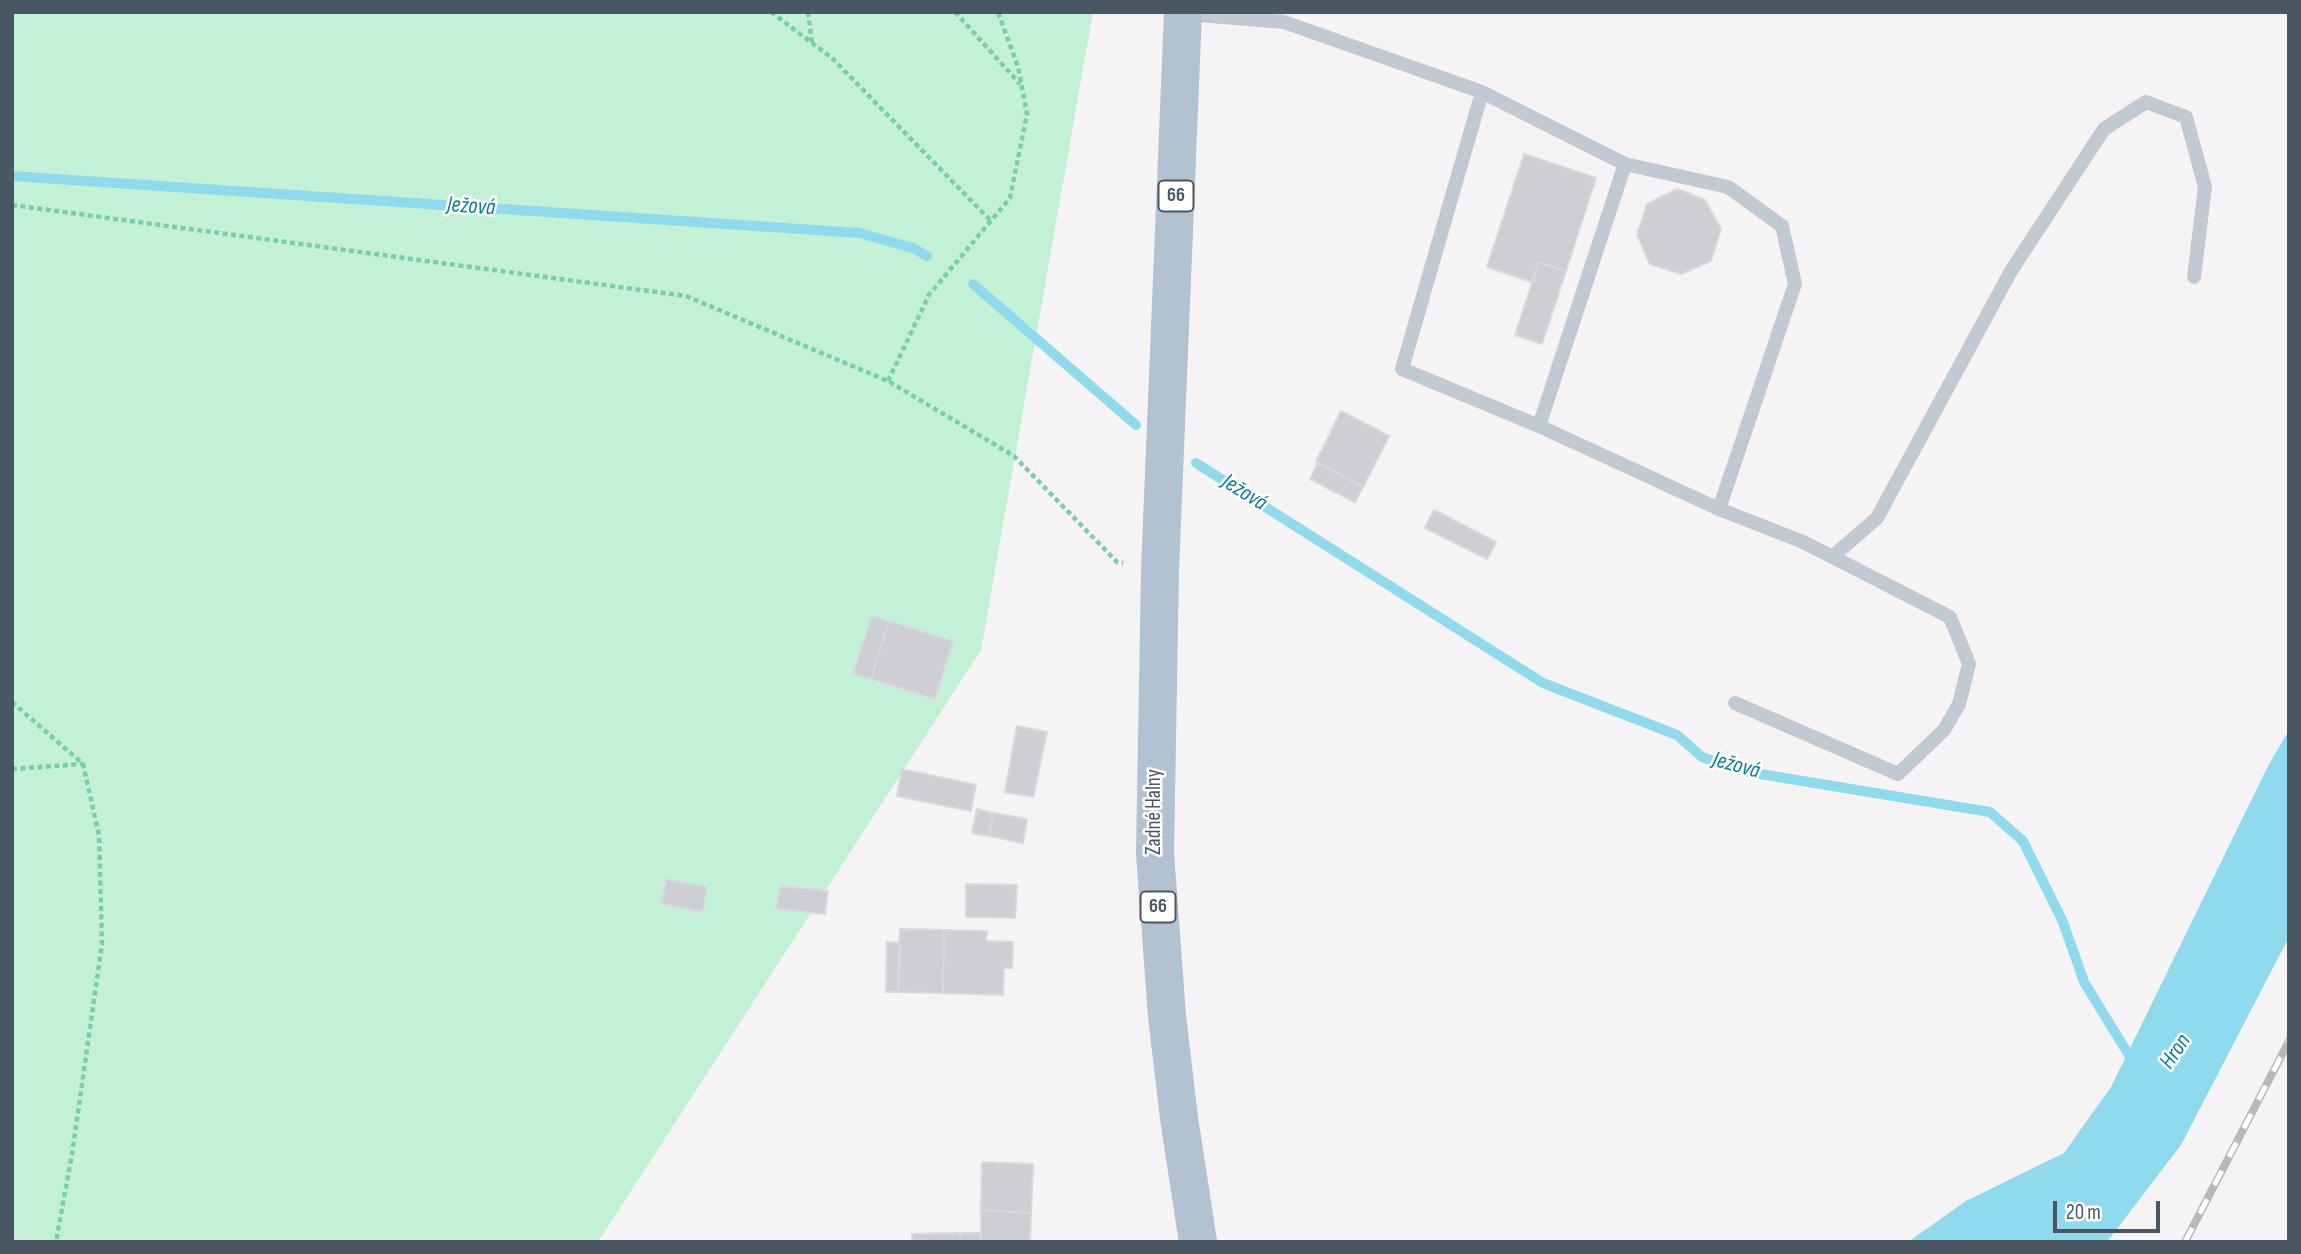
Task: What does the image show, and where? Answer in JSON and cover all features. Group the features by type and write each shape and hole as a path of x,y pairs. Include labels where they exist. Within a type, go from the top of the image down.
{"main road":[{"name":"Zadné Halny","path":"1183,13 1155,758 1159,929 1179,1118 1198,1242"}],"lane":[{"path":"1183,13 1284,22 1482,92 1625,164 1728,187 1782,226 1796,284 1719,509"},
{"path":"1482,92 1402,369 1539,426 1719,509 1832,556 1950,617 1969,664 1959,704 1944,730 1898,774 1735,703"},
{"path":"1832,556 1877,518 2011,271 2104,129 2146,102 2186,117 2196,146 2205,187 2194,277"},
{"path":"1539,426 1625,164"}],"path":[{"path":"771,12 832,58 991,221"},
{"path":"808,12 812,44"},
{"path":"955,12 1021,85"},
{"path":"888,381 929,295 1010,198 1027,114 1021,85 998,12"},
{"path":"12,205 686,296 888,381 1014,456 1117,562 1160,570"},
{"path":"12,702 83,764 99,835 102,944 72,1154 56,1242"},
{"path":"12,769 83,764"}],"green space":[{"path":"12,12 1093,12 981,650 598,1242 12,1242"}],"water":[{"name":"Hron","path":"2289,730 2289,937 2181,1145 2107,1242 1908,1242 1966,1201 2064,1153 2111,1087 2268,766"}],"building":[{"path":"1524,154 1596,178 1566,271 1539,262 1532,282 1487,267"},
{"path":"1677,189 1705,200 1721,229 1711,261 1681,274 1650,264 1637,235 1647,204"},
{"path":"1539,262 1566,271 1542,344 1515,335"},
{"path":"1341,411 1389,436 1363,487 1316,462"},
{"path":"1318,463 1363,487 1355,502 1310,479"},
{"path":"1434,510 1496,542 1487,559 1425,528"},
{"path":"872,616 889,621 871,679 853,674"},
{"path":"889,621 953,641 935,699 871,679"},
{"path":"1017,726 1047,732 1033,797 1005,792"},
{"path":"902,769 976,785 971,811 897,796"},
{"path":"977,809 993,813 989,836 972,833"},
{"path":"993,813 1027,819 1023,843 989,836"},
{"path":"666,879 707,887 703,912 662,904"},
{"path":"966,884 1017,885 1015,918 966,917"},
{"path":"780,886 828,891 825,914 776,909"},
{"path":"900,929 944,930 943,993 898,992"},
{"path":"944,930 987,931 986,941 1013,942 1012,968 1004,968 1003,995 943,993"},
{"path":"887,942 900,943 898,992 886,992"},
{"path":"982,1162 1033,1164 1031,1213 981,1210"},
{"path":"981,1210 1031,1213 1030,1242 981,1242"},
{"path":"960,1233 980,1233 981,1242 960,1242"},
{"path":"960,1233 960,1242 912,1242 912,1234"}],"waterway":[{"name":"Ježová","path":"12,176 859,233 913,248 927,256"},
{"name":"Ježová","path":"973,284 1136,425"},
{"name":"Ježová","path":"1196,463 1543,683 1677,735 1702,757 1748,772 1990,812 2023,841 2063,922 2084,982 2135,1065"}],"railway":[{"path":"2185,1242 2289,1041"}]}
